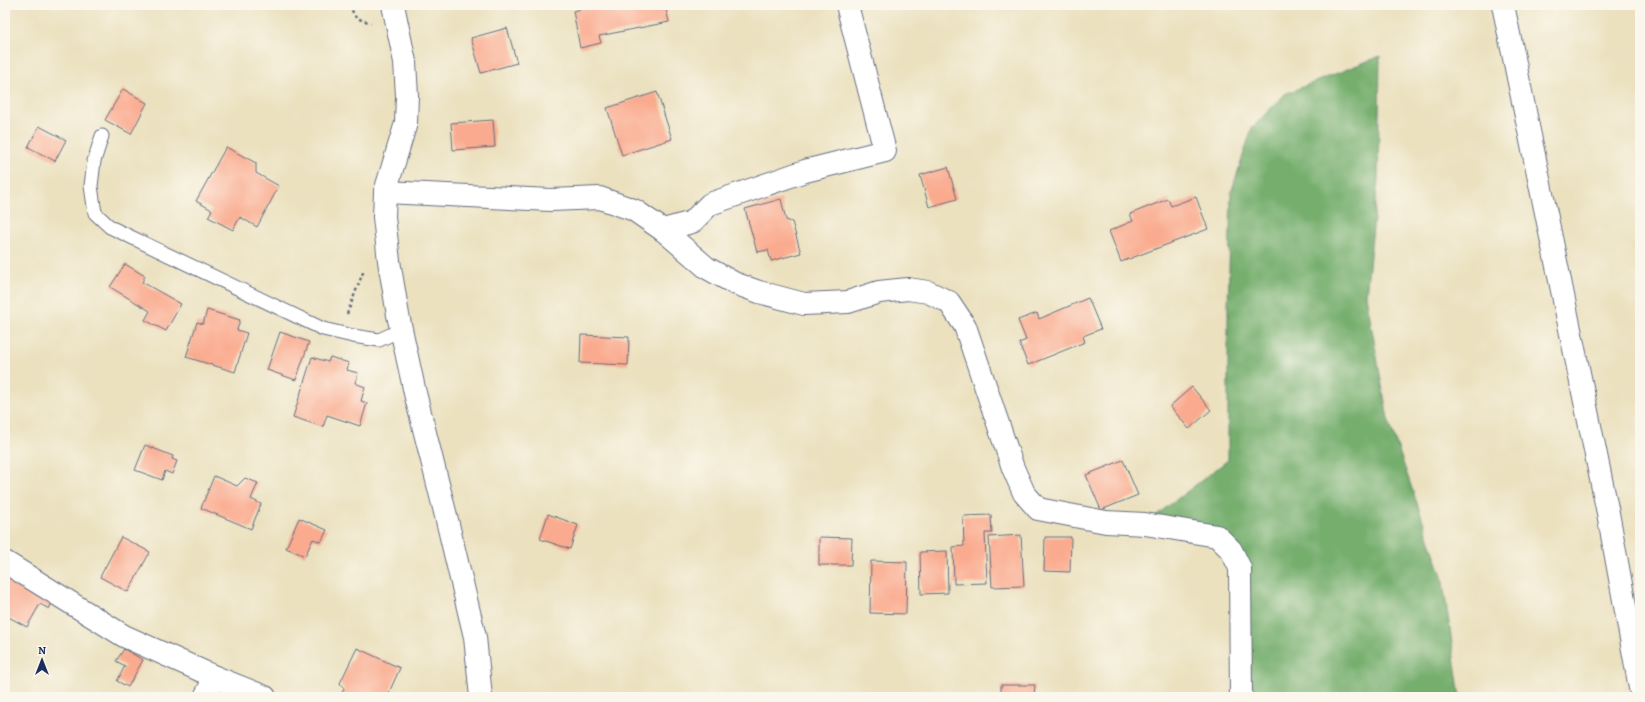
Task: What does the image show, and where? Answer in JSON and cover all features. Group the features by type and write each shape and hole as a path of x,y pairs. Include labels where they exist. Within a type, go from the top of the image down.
{"street":[{"path":"393,5 405,62 406,122 385,192 384,217 389,261 401,330 415,393 475,637 481,697"},
{"path":"663,230 692,222 710,204 805,171 885,151 847,5"},
{"path":"1503,5 1608,513 1640,688"},
{"path":"385,192 551,200 600,198 634,210 663,230 707,268 734,283 781,299 804,304 848,302 879,292 908,289 928,292 949,302 965,326 1013,468 1024,492 1038,509 1106,522 1145,524 1217,536 1231,550 1240,568 1241,697"},
{"path":"5,562 124,636 215,677 265,697"},
{"path":"205,697 215,677"}],"lane":[{"path":"102,136 94,161 91,186 94,213 110,227 323,329 379,340 401,330"}],"path":[{"path":"346,334 346,318 365,268"}],"green space":[{"path":"1380,56 1378,180 1366,295 1388,419 1442,576 1460,697 1241,697 1231,550 1145,524 1228,460 1228,308 1231,193 1252,128 1285,94"}],"building":[{"path":"601,5 665,5 669,22 599,36 601,43 580,48 573,11"},
{"path":"507,28 517,63 481,73 471,38"},
{"path":"123,89 147,103 131,134 105,120"},
{"path":"657,92 672,139 622,155 607,108"},
{"path":"493,120 495,147 453,150 451,123"},
{"path":"39,126 66,140 55,161 28,147"},
{"path":"226,147 256,163 256,173 279,186 257,227 240,217 233,230 208,217 212,210 196,201"},
{"path":"948,167 957,199 929,207 920,175"},
{"path":"1196,197 1208,229 1121,262 1109,231 1133,221 1130,214 1168,199 1171,206"},
{"path":"781,199 786,220 792,222 801,253 771,261 768,250 757,252 745,209"},
{"path":"125,264 145,276 142,282 181,304 166,331 145,320 150,311 110,287"},
{"path":"1088,298 1101,329 1083,336 1085,342 1028,365 1019,343 1026,340 1018,320 1037,313 1039,319"},
{"path":"207,310 240,320 237,330 247,333 235,372 186,357 197,322 203,324"},
{"path":"280,332 309,342 296,380 267,370"},
{"path":"581,335 629,337 628,365 580,363"},
{"path":"312,357 328,362 330,357 349,363 347,370 358,373 355,383 365,387 361,401 367,403 360,426 327,415 323,427 293,417"},
{"path":"1192,387 1211,410 1189,429 1170,406"},
{"path":"145,445 173,456 172,459 177,461 172,474 165,471 162,480 135,470"},
{"path":"1123,460 1138,495 1101,510 1086,475"},
{"path":"214,476 237,486 245,478 258,483 251,499 261,504 251,529 201,508"},
{"path":"548,514 578,525 570,549 540,539"},
{"path":"991,515 992,533 985,533 987,583 954,584 953,547 964,546 963,516"},
{"path":"299,518 327,530 321,542 313,539 305,556 286,548"},
{"path":"1021,535 1024,586 992,587 989,537"},
{"path":"121,537 150,552 128,592 100,577"},
{"path":"819,537 852,538 851,565 819,565"},
{"path":"1045,537 1071,537 1070,572 1044,571"},
{"path":"947,551 948,593 921,594 920,552"},
{"path":"871,561 907,562 906,614 870,613"},
{"path":"7,576 53,601 49,609 40,604 27,627 5,615 5,579"},
{"path":"357,648 400,668 387,697 340,697 344,689 340,683"},
{"path":"124,649 143,660 128,687 117,681 125,666 116,661"},
{"path":"1001,685 1035,685 1034,697 1001,697"}]}
